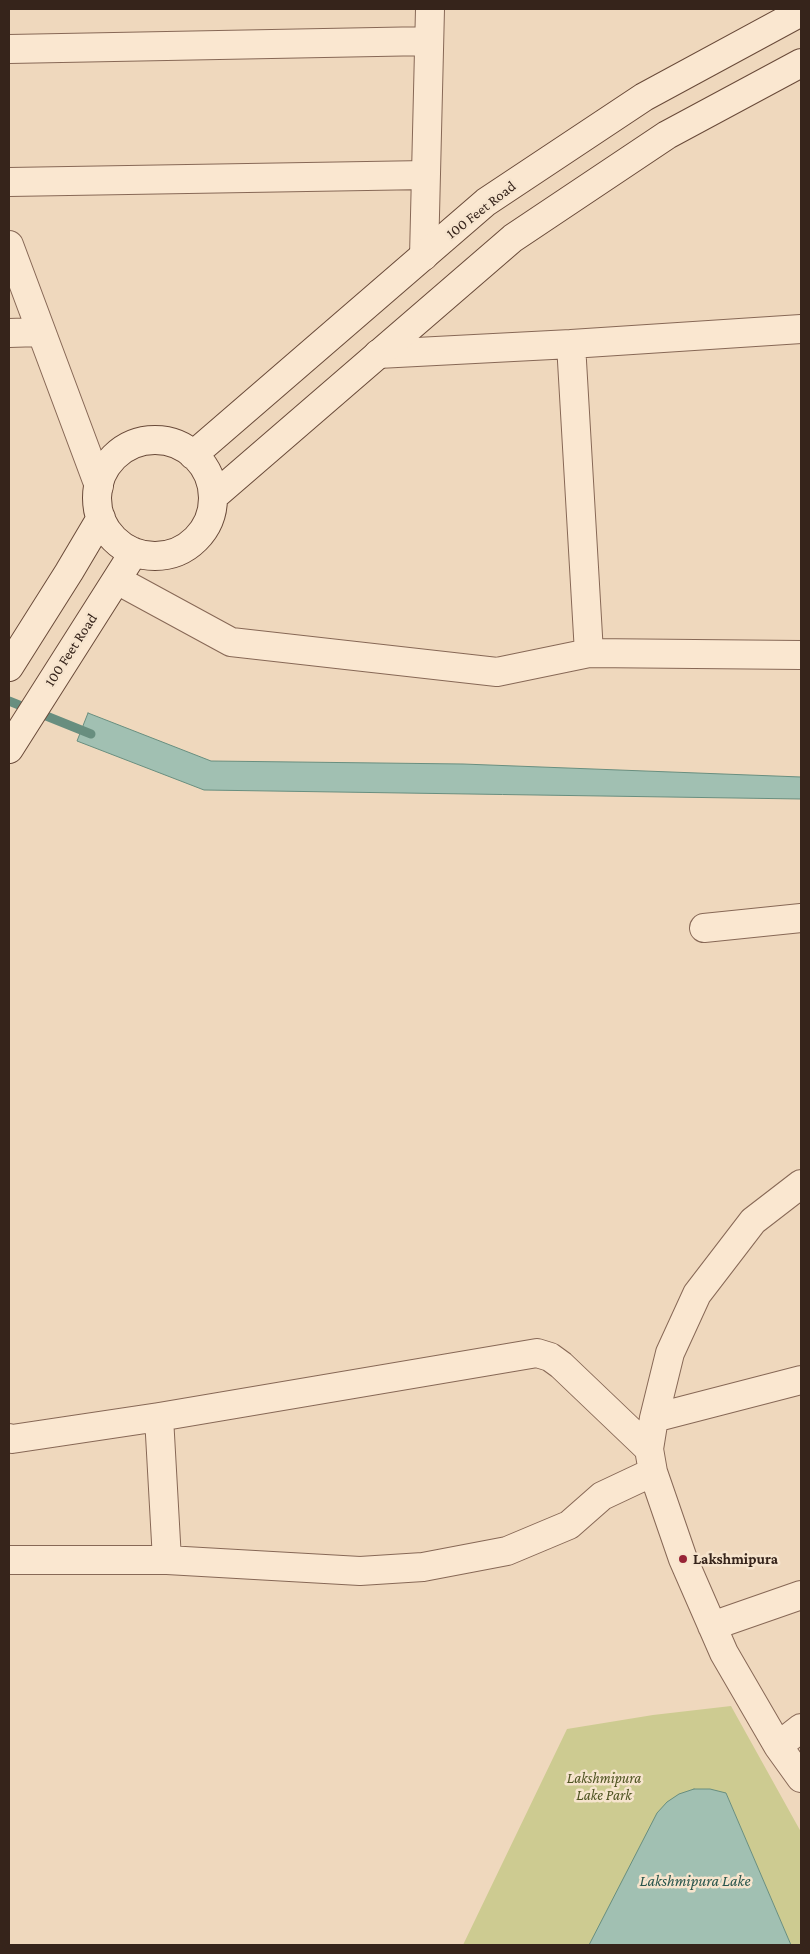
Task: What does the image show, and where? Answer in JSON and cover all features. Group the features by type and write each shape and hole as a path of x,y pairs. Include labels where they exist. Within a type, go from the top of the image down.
{"street":[{"path":"424,256 430,9"},
{"name":"100 Feet Road","path":"193,455 486,202 644,97 801,12"},
{"path":"9,49 429,41"},
{"path":"213,497 513,238 667,135 801,63"},
{"path":"9,182 426,175"},
{"path":"9,246 99,486"},
{"path":"378,354 801,329"},
{"path":"9,333 41,332"},
{"path":"571,344 588,653"},
{"path":"156,440 173,443 201,462 210,478 213,497 212,511 206,527 196,540 182,550 166,555 150,556 134,552 119,544 108,532 101,518 98,502 99,486 104,471 113,458 126,448 141,442 156,440"},
{"path":"10,666 101,518"},
{"name":"100 Feet Road","path":"9,749 134,552"},
{"path":"117,580 231,642 497,672 588,653 801,655"},
{"path":"704,928 801,918"},
{"path":"801,1184 753,1221 697,1294 670,1352 654,1418 651,1460 682,1559 724,1652 778,1746 801,1778"},
{"path":"9,1438 159,1417 537,1354 550,1357 561,1365 651,1460"},
{"path":"654,1418 801,1380"},
{"path":"159,1417 167,1560"},
{"path":"9,1560 167,1560 360,1571 423,1567 507,1551 569,1525 602,1496 651,1460"},
{"path":"712,1626 801,1595"},
{"path":"778,1746 801,1728"}],"green space":[{"name":"Lakshmipura Lake Park","path":"731,1706 801,1832 801,1945 791,1945 726,1793 598,1930 589,1945 463,1945 567,1729 653,1715"}],"water":[{"path":"88,713 211,761 463,764 801,777 801,799 204,790 77,741"},
{"name":"Lakshmipura Lake","path":"694,1789 710,1789 726,1793 791,1945 589,1945 657,1813 667,1802 679,1794"}],"waterway":[{"path":"9,701 91,734"}],"place":[{"name":"Lakshmipura","path":"683,1559"}]}
